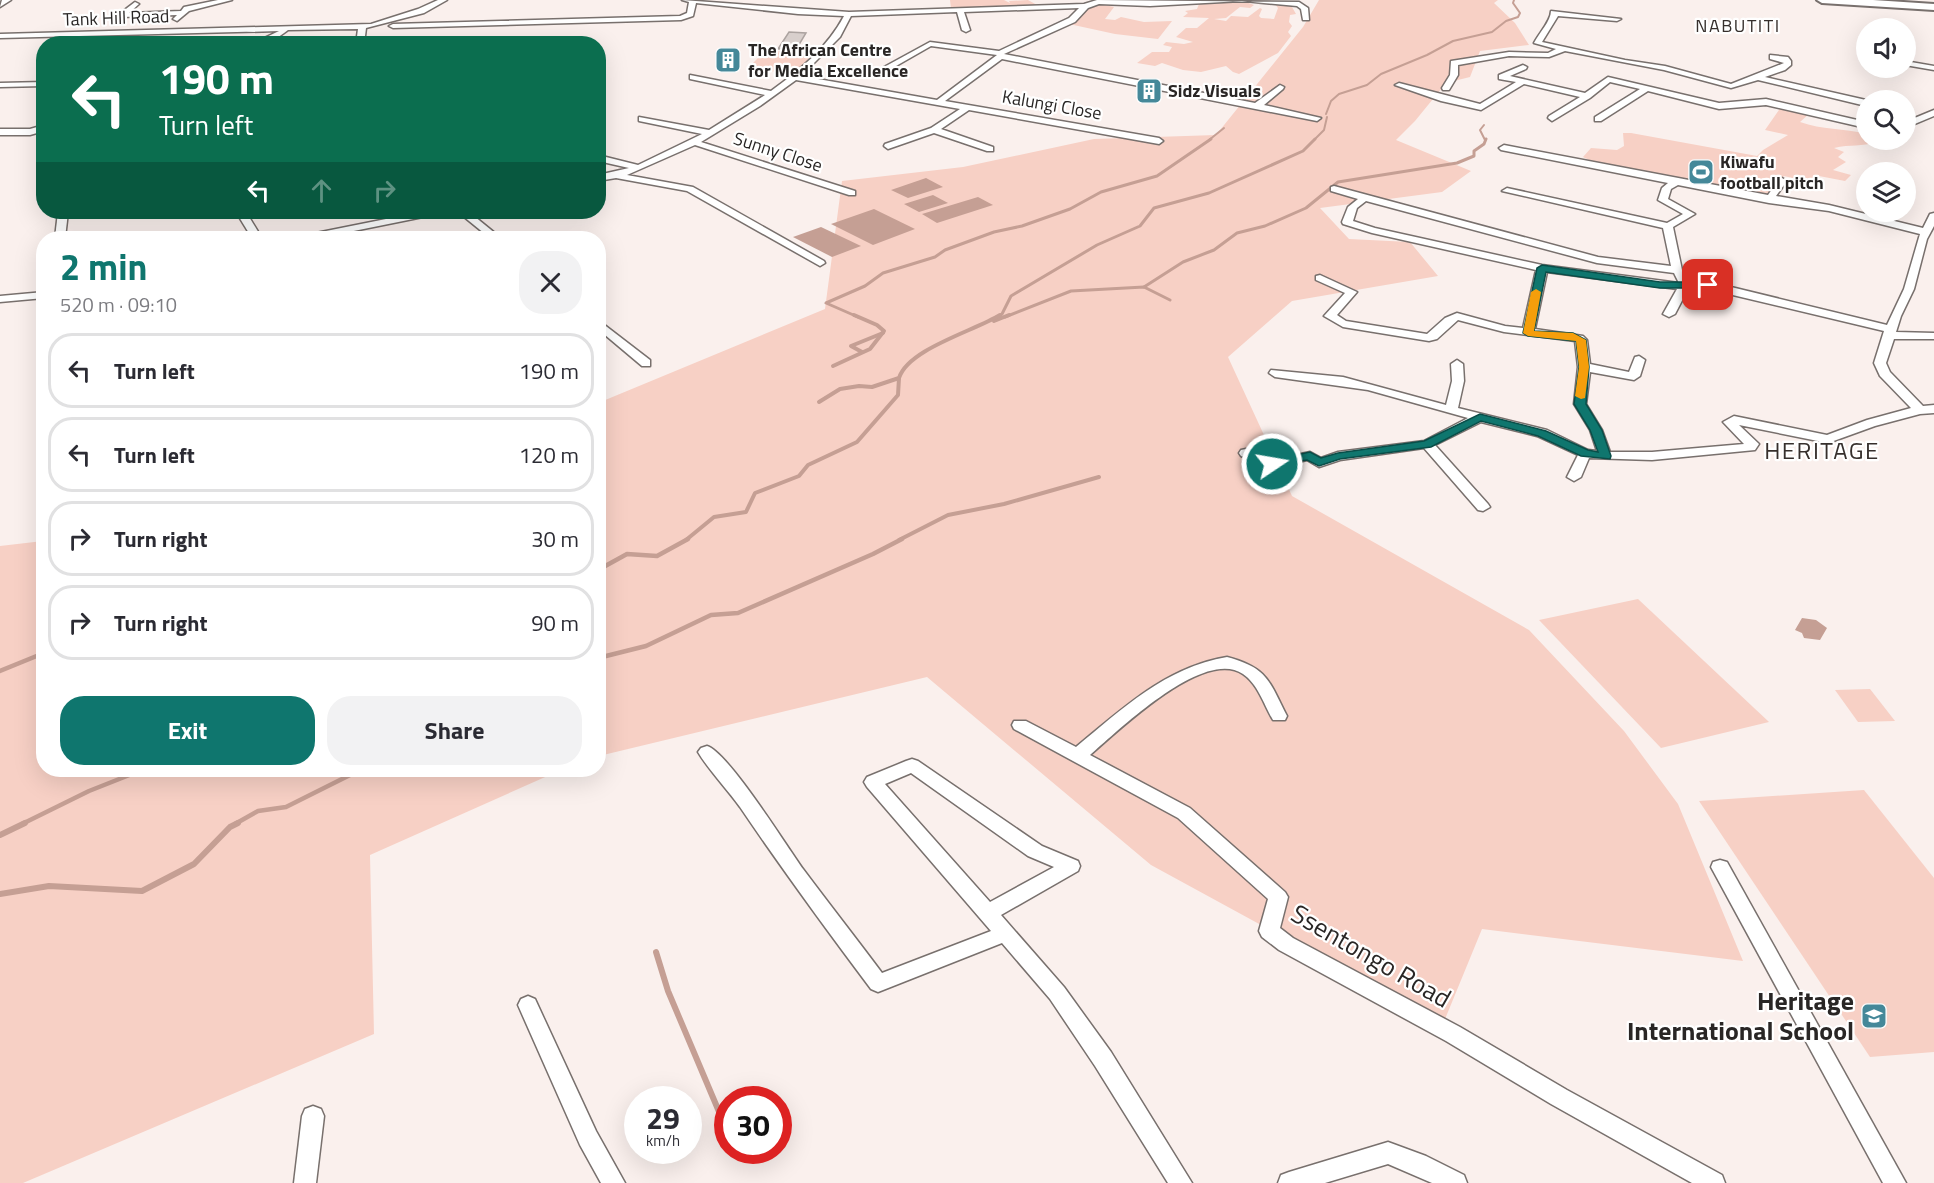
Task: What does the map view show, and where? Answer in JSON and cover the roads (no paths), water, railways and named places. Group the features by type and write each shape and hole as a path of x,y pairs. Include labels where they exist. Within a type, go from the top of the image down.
{"main road":[{"path":"1822,0 1934,7"}],"street":[{"path":"0,5 7,0"},
{"path":"135,4 122,15 182,13 193,8 228,0"},
{"name":"Tank Hill Road","path":"0,36 362,27 403,17 443,0"},
{"path":"372,26 681,18 690,14 690,1 825,10 849,14 1085,6 1102,1 1150,4 1240,0"},
{"path":"1245,0 1299,4 1304,8 1306,18"},
{"path":"939,101 1001,54 1072,20 1085,6"},
{"path":"960,10 966,30"},
{"path":"168,31 182,13"},
{"path":"1617,19 1554,13 1552,14 1555,17 1543,31 1538,43 1625,62 1642,63 1731,86 1758,78 1788,63 1785,59 1773,57"},
{"path":"606,177 639,168 693,142 773,94 835,40 849,14"},
{"path":"361,36 362,27"},
{"path":"273,36 287,28"},
{"path":"126,36 132,32"},
{"path":"879,72 930,44 1001,54 1317,118"},
{"path":"1446,88 1454,75 1454,63 1509,54 1549,54 1563,49"},
{"path":"1552,118 1587,96 1608,79 1642,63"},
{"path":"1916,65 1934,68"},
{"path":"1523,67 1502,77 1587,96"},
{"path":"693,77 773,94"},
{"name":"Kalungi Close","path":"794,77 1159,141"},
{"path":"1758,78 1856,101"},
{"path":"1608,79 1719,106 1766,102 1856,123"},
{"path":"1399,85 1444,99 1481,107 1522,82"},
{"path":"0,85 36,84"},
{"path":"1257,107 1280,87"},
{"path":"1598,119 1647,88"},
{"path":"888,146 934,130 968,107"},
{"path":"1916,113 1931,114"},
{"path":"1916,120 1931,114"},
{"path":"642,119 711,133"},
{"path":"0,132 36,130"},
{"path":"934,130 990,149"},
{"name":"Sunny Close","path":"693,142 852,193"},
{"path":"1504,148 1675,183 1829,208 1927,238"},
{"path":"606,160 639,168"},
{"path":"617,175 690,189 820,263"},
{"path":"1769,200 1782,181"},
{"path":"1507,191 1668,226 1690,214 1663,200 1667,188 1675,183"},
{"path":"1334,189 1597,260 1677,270"},
{"path":"1366,197 1353,207 1347,222 1372,230 1542,268 1683,287 1700,284 1890,332 1934,336"},
{"path":"1927,410 1880,367 1890,332 1909,289 1934,216"},
{"path":"360,231 399,219"},
{"path":"472,219 487,231"},
{"path":"1668,226 1677,270 1684,280 1670,314"},
{"path":"1528,333 1542,268"},
{"path":"1320,278 1352,292 1330,316 1343,324 1433,338 1449,319 1456,316 1528,333 1579,338 1584,367 1580,404 1596,430 1605,456"},
{"path":"0,299 36,296"},
{"path":"606,330 646,363"},
{"path":"1584,367 1634,376 1639,360"},
{"path":"1451,410 1458,381 1457,364"},
{"path":"1275,374 1350,382 1555,437 1585,453 1605,456 1652,456 1750,447 1752,444 1729,422 1734,420 1828,439 1871,423 1927,410"},
{"path":"1246,453 1272,464 1310,456 1319,463 1338,456 1427,444 1480,417"},
{"path":"1427,444 1483,507"},
{"path":"1574,477 1585,453"},
{"path":"1078,755 1154,692 1207,664 1244,666 1257,677 1279,716"},
{"name":"Ssentongo Road","path":"1020,725 1185,813 1278,897 1269,931 1287,944 1453,1034 1559,1097 1714,1183"},
{"path":"707,752 878,983 1006,933"},
{"path":"987,913 1071,866 1035,851 912,765 873,782 941,861 987,913 1006,933 1074,1015 1181,1183"},
{"path":"1720,867 1895,1183"},
{"path":"528,1005 588,1138 614,1183"},
{"path":"305,1183 313,1116"},
{"path":"1289,1183 1322,1178 1388,1153 1418,1164 1456,1183"}],"waterway":[{"path":"1326,114 1331,101 1339,94 1367,85 1381,74 1427,55 1453,41 1492,32 1506,21 1518,17 1520,13 1513,3 1514,0"},
{"path":"998,317 1002,314 1011,296 1097,245 1140,226 1154,208 1209,193 1303,151 1324,130 1327,117"},
{"path":"1484,125 1480,130 1485,140"},
{"path":"1209,140 1224,128"},
{"path":"858,317 826,303 865,286 883,273 935,257 945,250 994,232 1022,226 1070,209 1101,192 1157,176 1211,139"},
{"path":"1144,287 1183,262 1214,250 1237,233 1265,226 1306,208 1338,182 1457,163 1474,156 1474,151 1484,144 1486,139"},
{"path":"1005,317 1071,291 1144,287"},
{"path":"1144,287 1170,300"},
{"path":"854,315 877,325 884,331 882,333"},
{"path":"899,378 915,358 1000,315"},
{"path":"994,321 1009,315"},
{"path":"833,366 870,349 882,333"},
{"path":"862,352 851,346 882,333"},
{"path":"686,540 714,517 746,512 755,493 799,476 808,465 857,442 898,395 899,378"},
{"path":"819,402 840,389 859,386 872,387 899,378"},
{"path":"899,540 948,515 1004,504 1099,477"},
{"path":"606,566 627,554 657,556 688,539"},
{"path":"606,656 646,646 711,615 738,613 902,539"},
{"path":"0,671 36,656"},
{"path":"22,824 89,791 124,777"},
{"path":"235,824 258,811 286,807 346,777"},
{"path":"0,835 25,823"},
{"path":"0,894 49,886 142,891 194,864 230,827 238,823"},
{"path":"656,952 668,991 714,1100"}],"place":[{"name":"The African Centre for Media Excellence","path":"728,60"},
{"name":"Sidz Visuals","path":"1149,91"},
{"name":"Kiwafu football pitch","path":"1701,172"},
{"name":"Heritage International School","path":"1874,1016"}],"district":[{"name":"NABUTITI","path":"1738,26"},
{"name":"HERITAGE","path":"1822,451"}]}
